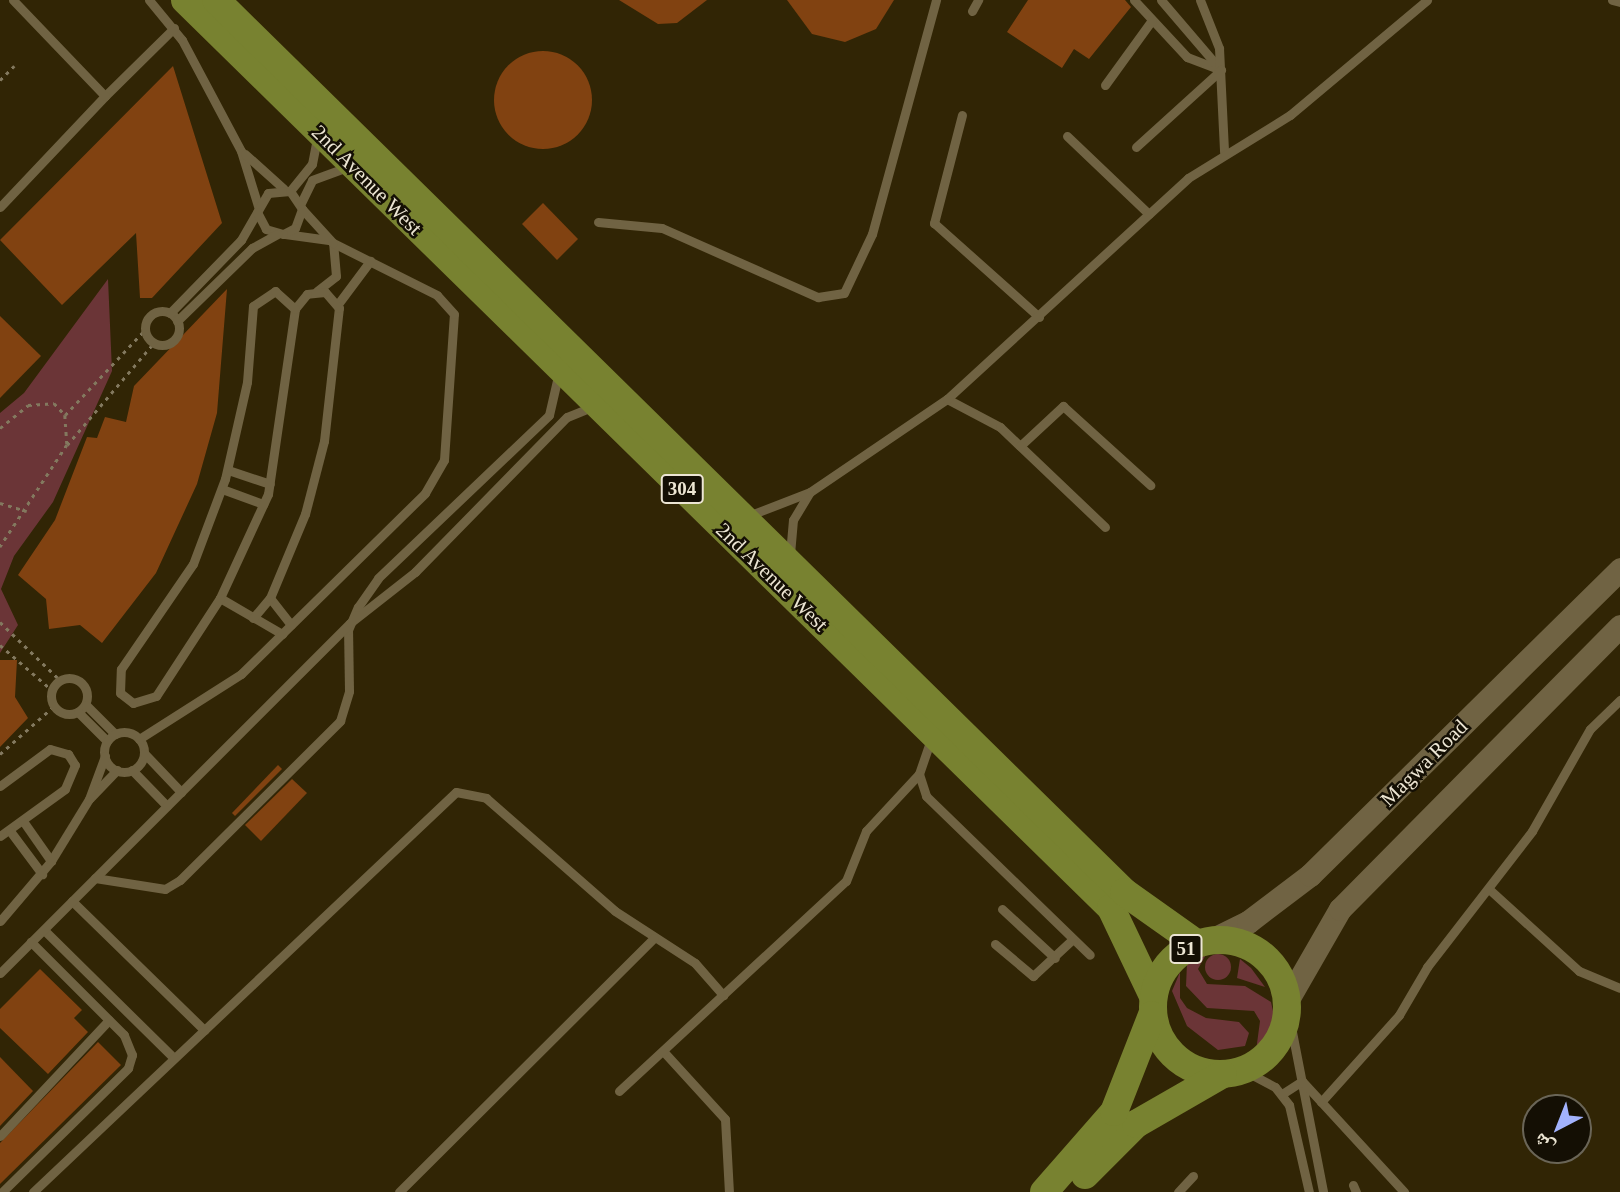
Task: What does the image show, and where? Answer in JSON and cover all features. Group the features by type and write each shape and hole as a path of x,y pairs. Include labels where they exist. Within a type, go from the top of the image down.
{"main road":[{"name":"2nd Avenue West","path":"185,0 1111,908 1152,1005"},
{"name":"2nd Avenue West","path":"216,0 1124,892 1205,941"},
{"name":"51","path":"1044,1192 1115,1112 1168,964 1205,941 1234,941 1262,955 1282,980 1287,1003"},
{"path":"1069,1192 1136,1124 1233,1072 1279,1040 1287,1003"},
{"path":"1152,1005 1169,1051 1185,1064 1233,1072"}],"street":[{"name":"Magwa Road","path":"1205,941 1248,922 1310,876 1620,569"},
{"name":"Magwa Road","path":"1287,1003 1340,909 1620,626"}],"lane":[{"path":"13,0 105,96"},
{"path":"86,705 78,712 65,714 54,706 52,690 60,680 85,685 86,705 116,733 139,739 241,674 425,492 444,460 454,314 437,295 331,241 280,234 258,209 241,151 174,28 149,0"},
{"path":"598,222 662,228 818,297 844,293 872,234 936,0"},
{"path":"972,11 978,0"},
{"path":"1134,0 1187,57 1221,70"},
{"path":"1161,0 1221,70"},
{"path":"1200,0 1221,70 1224,152"},
{"path":"744,517 810,492 947,399 1149,214 1224,152 1310,100 1397,19 1427,0"},
{"path":"1612,0 1620,2"},
{"path":"1105,85 1152,20"},
{"path":"0,207 174,28"},
{"path":"1136,147 1221,70"},
{"path":"962,115 934,223 1039,317"},
{"path":"317,130 312,164 287,190 268,193 241,240 170,313 149,316 145,331 153,344 174,341 177,321 252,248 295,228 302,206 321,173 354,168"},
{"path":"1067,136 1149,214"},
{"path":"241,151 302,206 331,241 340,265 317,291 295,309 270,484 220,598 156,696 142,704 126,699 117,677 193,564 222,489 247,383 253,306 275,291 295,309"},
{"path":"253,618 270,598 318,465 334,374 338,304 370,261"},
{"path":"317,291 338,304"},
{"path":"170,313 177,321"},
{"path":"95,878 165,889 297,766 341,721 349,691 350,623 378,578 549,415 558,394 552,362"},
{"path":"947,399 992,421 1105,527"},
{"path":"0,973 350,623 430,557 559,424 597,406"},
{"path":"1020,446 1063,406 1150,485"},
{"path":"549,415 559,424"},
{"path":"228,470 270,484"},
{"path":"222,489 263,504"},
{"path":"795,567 789,531 810,492"},
{"path":"416,543 430,557"},
{"path":"220,598 282,634"},
{"path":"270,598 291,625"},
{"path":"1321,1102 1399,1015 1427,967 1490,890 1590,729 1620,700"},
{"path":"78,712 107,741"},
{"path":"0,921 51,861 89,799 105,756 107,741 116,733"},
{"path":"619,1091 846,881 866,831 919,774 933,734"},
{"path":"139,739 144,753 181,792"},
{"path":"0,786 50,749 72,759 70,783 0,836"},
{"path":"132,770 144,753"},
{"path":"105,756 117,770"},
{"path":"89,799 117,770 132,770 167,806"},
{"path":"919,774 931,801 1090,955"},
{"path":"40,1190 174,1058 456,792 486,798 654,938 695,963 723,995"},
{"path":"23,821 51,861"},
{"path":"10,831 42,874"},
{"path":"1490,890 1579,971 1620,988"},
{"path":"72,901 204,1030"},
{"path":"1002,909 1055,958"},
{"path":"44,930 174,1058"},
{"path":"399,1192 654,938"},
{"path":"995,944 1030,975 1055,958 1073,939"},
{"path":"2,1192 128,1068 128,1040 31,942"},
{"path":"1287,1003 1323,1192"},
{"path":"0,1136 109,1020"},
{"path":"663,1051 726,1119 729,1192"},
{"path":"1233,1072 1282,1094"},
{"path":"1302,1081 1405,1192"},
{"path":"1282,1094 1302,1081"},
{"path":"1282,1094 1309,1192"},
{"path":"1178,1192 1193,1175"}],"path":[{"path":"0,80 14,66"},
{"path":"66,444 65,415 145,331"},
{"path":"0,547 27,512 66,444 153,344"},
{"path":"0,428 43,401 65,415"},
{"path":"0,503 27,512"},
{"path":"0,622 60,680"},
{"path":"0,645 52,690"},
{"path":"0,754 54,706"}],"shaded area":[{"path":"108,279 112,371 53,502 14,556 1,589 18,625 0,653 0,413 24,393"},
{"path":"1209,949 1198,969 1207,984 1245,986 1271,1002 1276,1025 1256,1051 1260,1021 1254,1011 1207,1008 1186,986 1187,963"},
{"path":"1218,954 1227,958 1231,967 1227,976 1218,980 1209,976 1205,967 1209,958"},
{"path":"1240,959 1251,968 1265,987 1237,978"},
{"path":"1180,972 1180,998 1187,1008 1206,1018 1239,1022 1249,1033 1245,1046 1218,1050 1187,1026 1172,991"}],"building":[{"path":"619,0 707,0 677,23 658,24"},
{"path":"787,0 894,0 876,29 845,42 812,34"},
{"path":"1028,0 1125,0 1131,7 1089,59 1074,49 1062,68 1007,32"},
{"path":"543,51 562,55 578,65 588,81 592,100 588,119 578,135 562,145 543,149 524,145 508,135 498,119 494,100 498,81 508,65 524,55"},
{"path":"173,66 222,223 152,298 140,298 136,233 62,305 0,240"},
{"path":"543,203 578,239 557,260 522,224"},
{"path":"227,289 217,413 197,484 156,573 102,643 80,625 49,629 46,599 18,575 55,520 87,437 97,438 105,417 126,422 134,386"},
{"path":"0,316 41,356 0,398"},
{"path":"0,660 17,660 15,697 28,718 0,747"},
{"path":"278,765 282,769 235,816 232,813"},
{"path":"292,779 307,793 261,841 245,825"},
{"path":"40,969 82,1010 74,1018 88,1032 48,1074 0,1028 0,1009"},
{"path":"98,1042 121,1065 0,1184 0,1143"},
{"path":"0,1057 33,1091 0,1126"}]}
